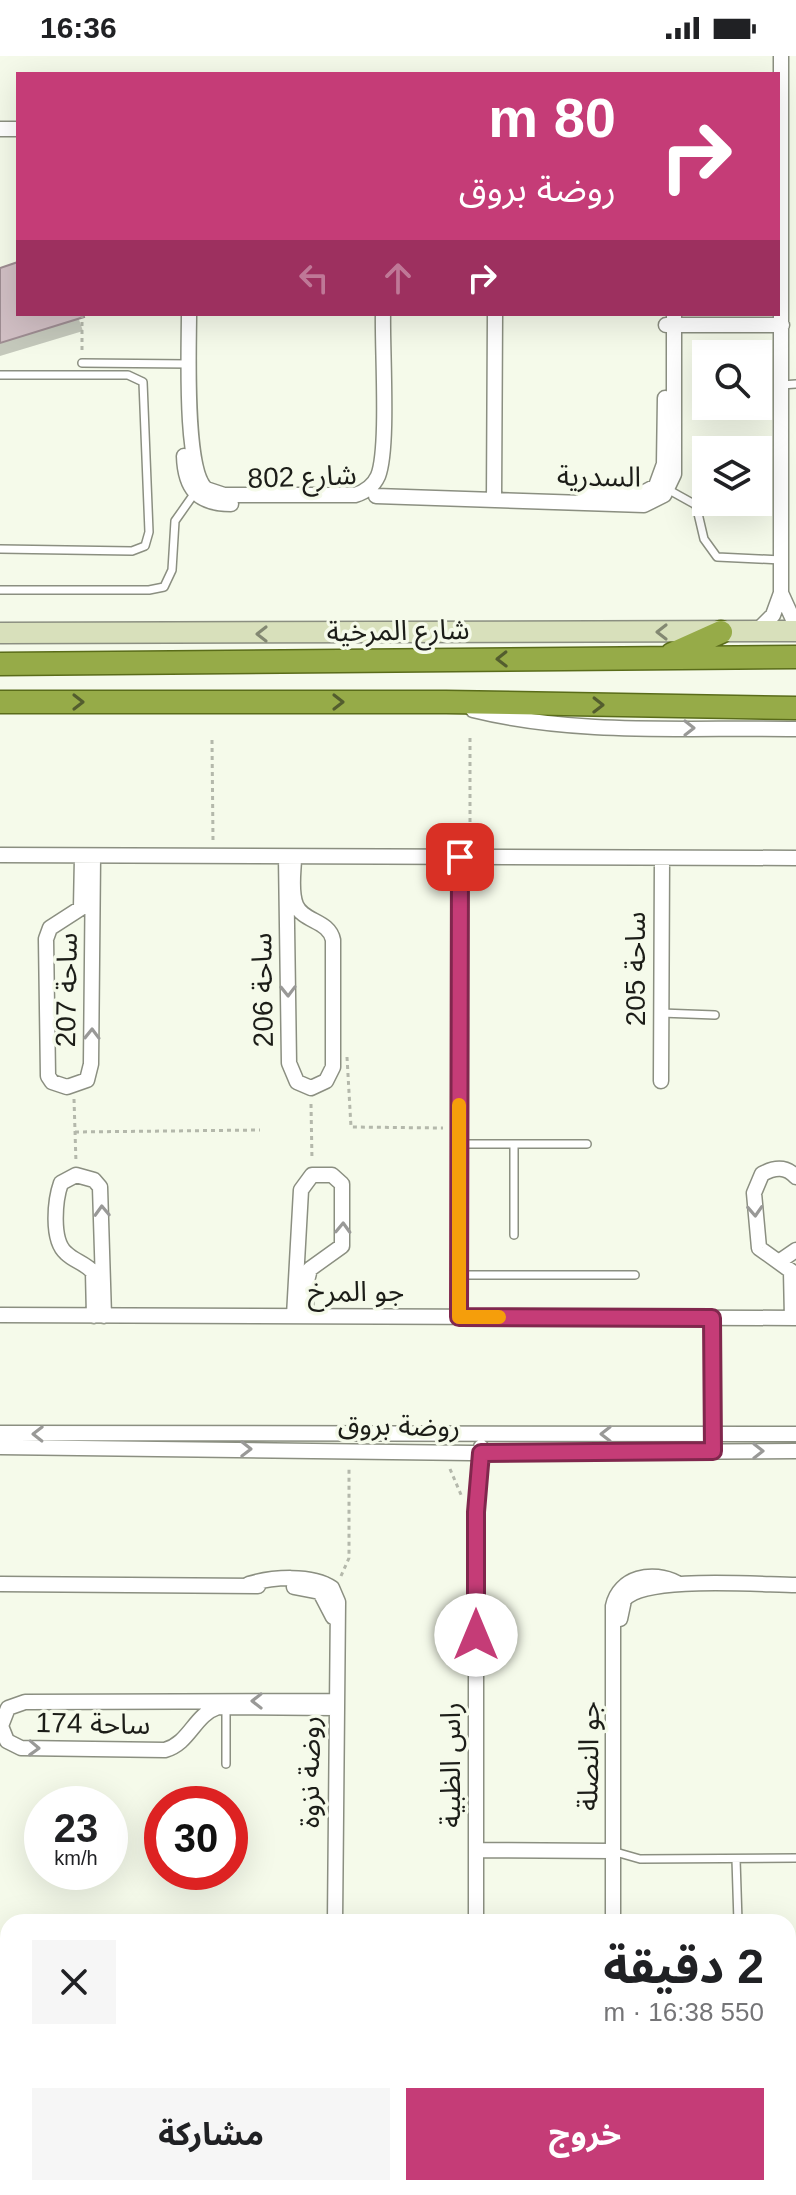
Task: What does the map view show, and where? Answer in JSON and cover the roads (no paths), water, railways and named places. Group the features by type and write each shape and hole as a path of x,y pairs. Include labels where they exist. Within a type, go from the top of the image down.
{"highway":[{"path":"664,658 721,632"},
{"name":"شارع المرخية","path":"0,664 796,657"},
{"path":"0,702 446,702 796,708"}],"main road":[{"name":"شارع المرخية","path":"0,633 721,632 796,628"}],"street":[{"path":"780,93 781,56"},
{"path":"757,631 773,615 781,593 789,384 782,325 789,278 780,145"},
{"name":"شارع 802","path":"189,316 188,397 183,416 184,471 194,494 222,504 356,503 376,496 384,484 388,467 390,316"},
{"name":"شارع 802","path":"188,397 192,407 194,470 206,489 224,495 361,493 375,481 381,466 383,316"},
{"path":"494,500 495,316"},
{"path":"670,319 782,325"},
{"name":"السدرية","path":"542,501 644,505 658,501 669,490 674,464 670,319"},
{"name":"السدرية","path":"542,501 559,496 641,494 656,486 664,464 670,319"},
{"path":"376,496 542,501"},
{"path":"781,593 796,628"},
{"path":"446,702 522,720 611,728 796,729"},
{"path":"4,857 796,858"},
{"name":"ساحة 207","path":"88,857 93,934 91,1064 87,1080 74,1087 52,1082 47,1067 47,933 83,903 88,857"},
{"name":"ساحة 206","path":"290,857 294,902 301,912 333,935 333,1057 326,1081 311,1088 297,1082 290,1071 287,939 290,857"},
{"path":"459,1317 465,857"},
{"name":"ساحة 205","path":"661,1081 662,858"},
{"path":"67,918 82,923 93,934"},
{"path":"287,939 298,926 314,920"},
{"path":"794,1318 791,1271 759,1248 756,1182 772,1169 783,1168 796,1177"},
{"path":"76,1175 86,1176 100,1187 103,1244 99,1316 95,1278 90,1268 63,1251 57,1235 61,1183 76,1175"},
{"path":"312,1175 332,1175 343,1190 344,1239 338,1251 322,1259 307,1275 300,1316 298,1242 301,1190 312,1175"},
{"path":"298,1242 308,1254 322,1259"},
{"path":"78,1260 103,1244"},
{"path":"780,1261 796,1250"},
{"name":"جو المرخ","path":"0,1315 794,1318"},
{"path":"712,1318 713,1451"},
{"name":"روضة بروق","path":"0,1433 796,1434"},
{"name":"راس الظبية","path":"475,1434 476,1914"},
{"name":"روضة بروق","path":"0,1447 476,1453 796,1451"},
{"name":"روضة نزوة","path":"249,1584 262,1579 316,1580 332,1588 338,1602 335,1621 335,1914"},
{"name":"جو النصلة","path":"613,1914 615,1662 620,1614 629,1594 642,1588 677,1583 796,1585"},
{"path":"0,1584 249,1584 320,1592 335,1621"},
{"path":"173,1701 187,1712 194,1727"},
{"name":"ساحة 174","path":"226,1707 203,1715 183,1742 165,1750 21,1748 4,1742 1,1726 3,1716 15,1703 173,1701 335,1705"},
{"path":"226,1707 335,1705"},
{"name":"جو النصلة","path":"476,1850 612,1851"}],"lane":[{"path":"82,363 189,364"},
{"path":"0,375 128,375 143,382 149,532 145,546 139,551 0,549"},
{"path":"669,490 699,508 704,539 717,557 781,560"},
{"path":"0,590 149,590 164,587 172,570 175,521 194,494"},
{"path":"661,1013 715,1015"},
{"path":"459,1136 514,1144 587,1144"},
{"path":"514,1144 514,1235"},
{"path":"459,1275 635,1275"},
{"path":"226,1707 226,1764"},
{"path":"612,1851 640,1859 796,1858"},
{"path":"736,1859 738,1914"}]}
